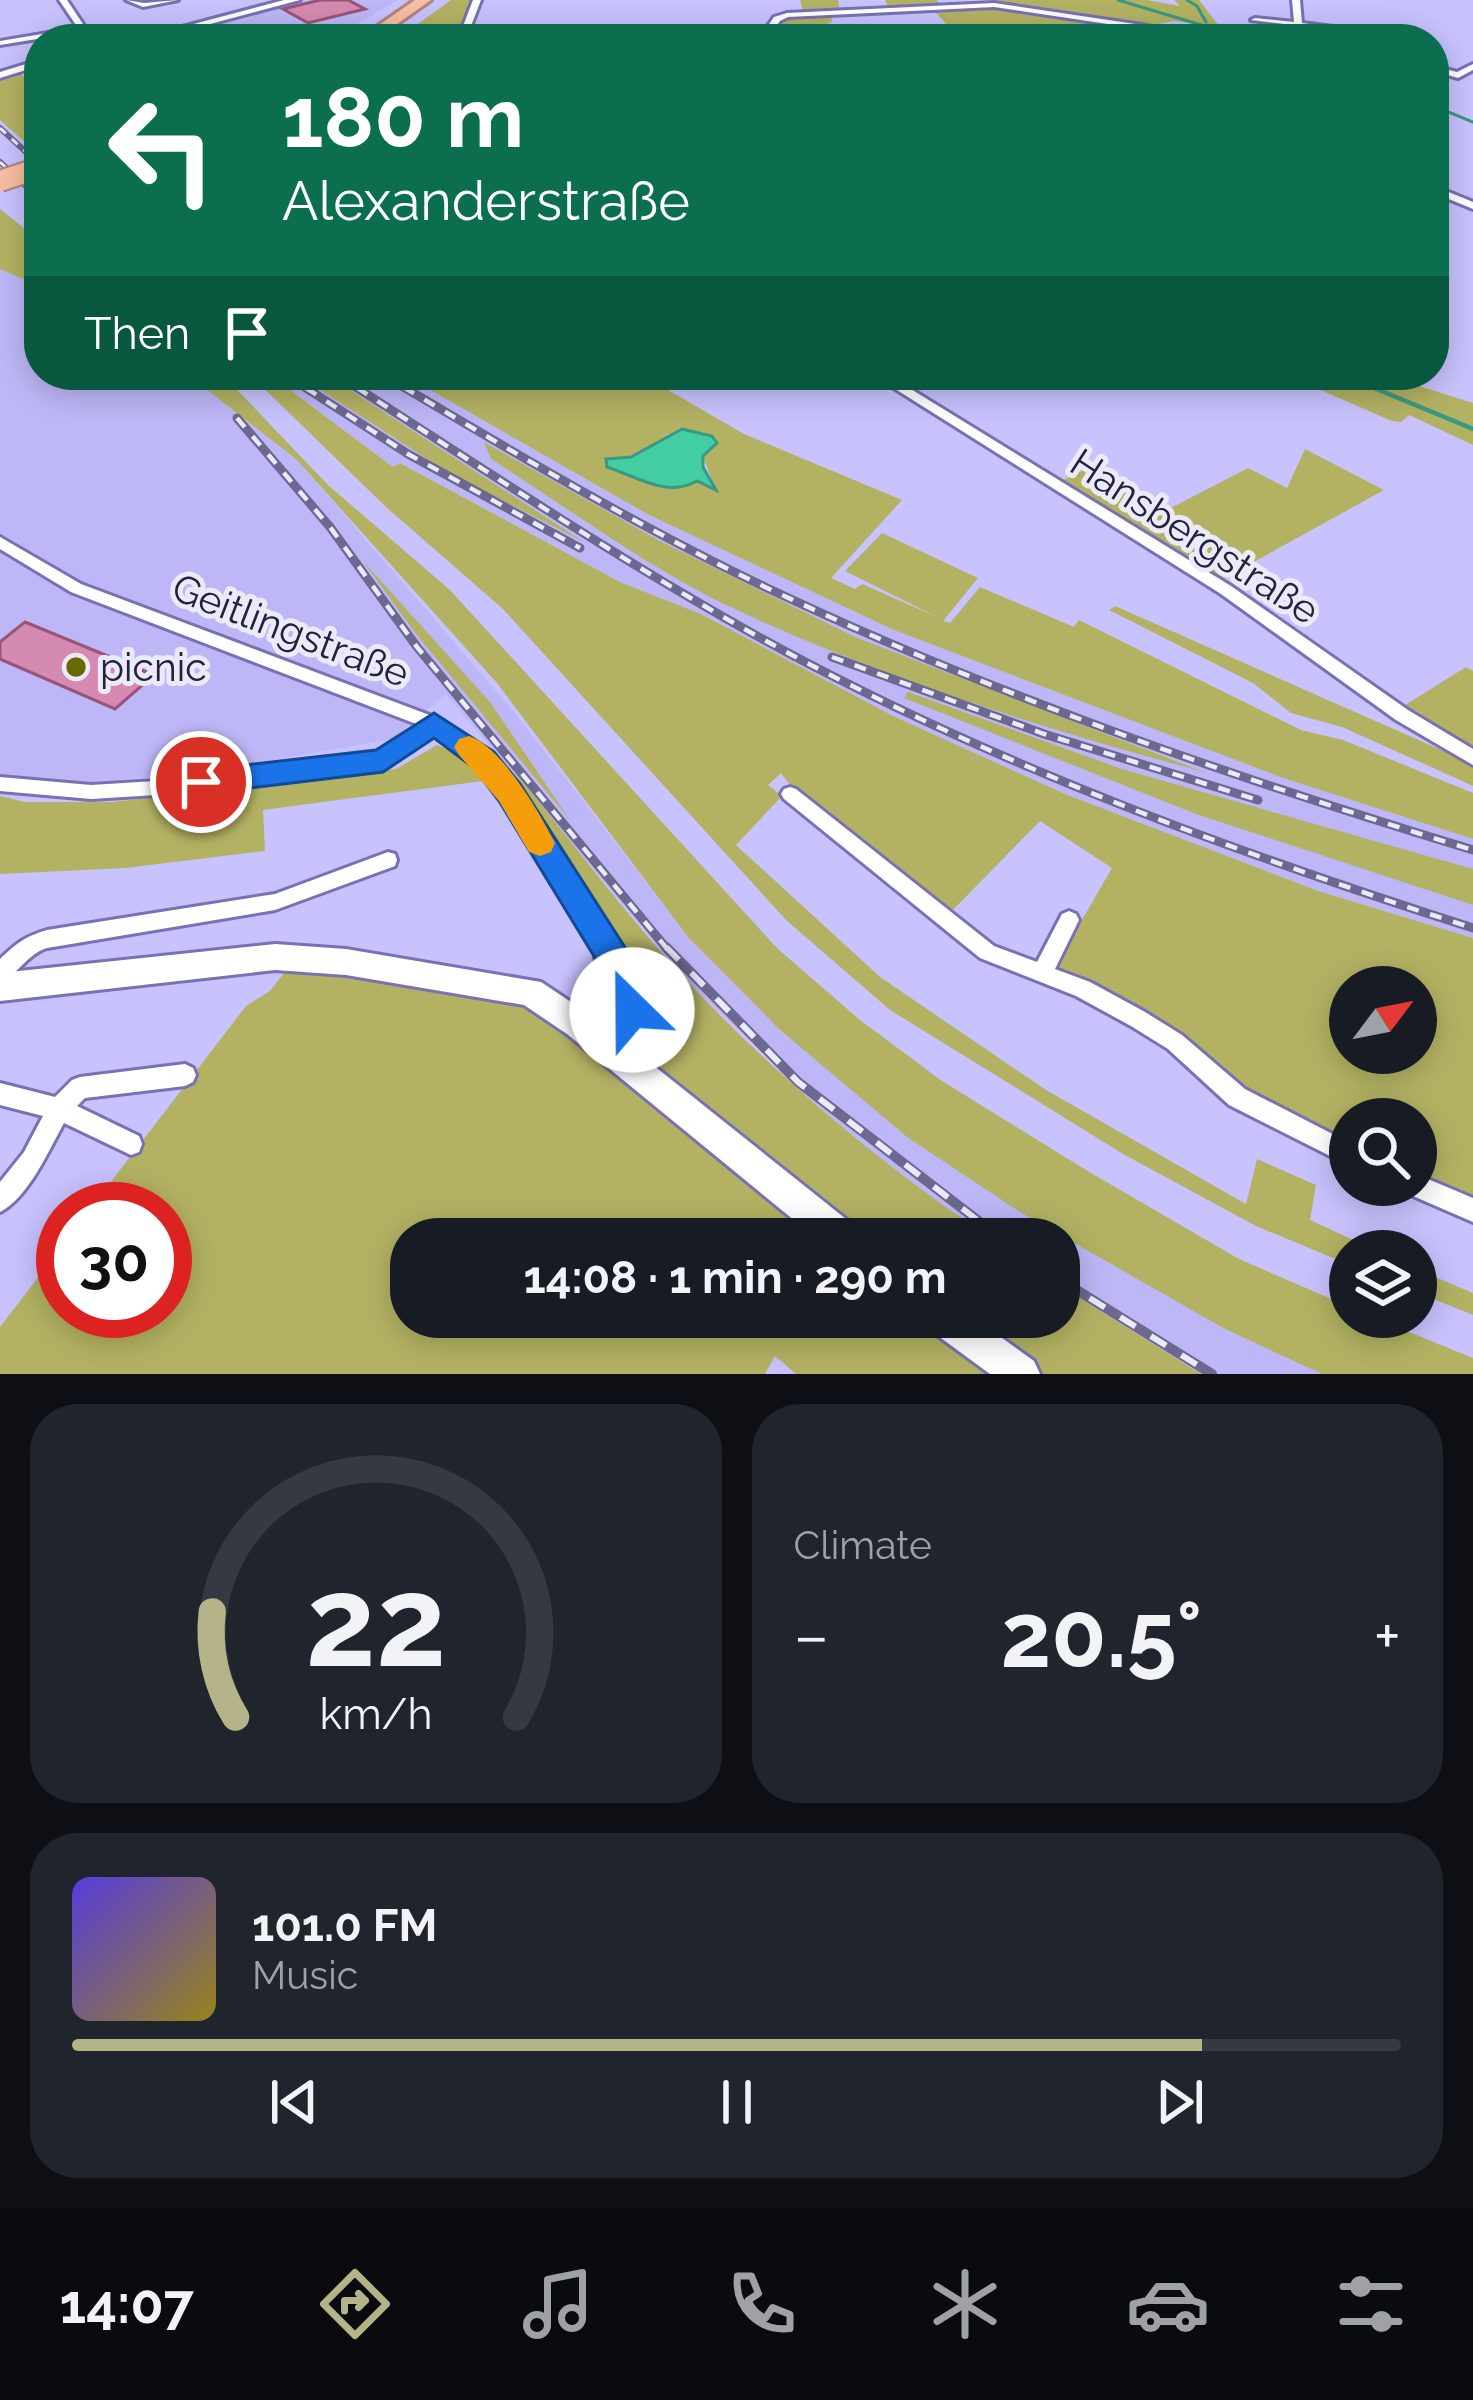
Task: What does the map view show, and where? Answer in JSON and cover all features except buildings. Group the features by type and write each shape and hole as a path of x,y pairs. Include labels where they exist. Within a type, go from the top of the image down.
{"highway":[{"path":"388,24 424,0"},
{"path":"403,24 437,0"}],"main road":[{"path":"0,987 167,966 310,958 509,986 547,1000 818,1218"},
{"path":"972,1338 1021,1374"}],"street":[{"path":"130,0 143,5 174,0"},
{"path":"192,24 259,4 295,0"},
{"path":"774,24 798,14 989,5 1121,24"},
{"path":"1255,20 1289,24"},
{"name":"Hansbergstraße","path":"903,390 1226,590 1429,734 1473,758"},
{"name":"Geitlingstraße","path":"0,542 76,588 434,724 484,760 633,997 626,1027 608,1048"},
{"path":"0,784 91,792 383,760 434,724"},
{"path":"790,794 987,952 1083,989 1138,1019 1175,1042 1237,1096 1329,1144"},
{"path":"0,973 14,955 47,939 274,902 388,860"},
{"path":"1041,975 1069,920"},
{"path":"578,1024 607,989 610,972 602,946"},
{"path":"0,1199 32,1160 59,1109 80,1088 185,1075"},
{"path":"0,1094 59,1109 131,1144"},
{"path":"1437,1195 1473,1210"}],"shaded area":[{"path":"308,0 398,0 357,24 219,22"},
{"path":"451,0 474,0 464,24 418,24"},
{"path":"800,0 838,0 840,12 830,12 832,21 827,24 777,24 803,12"},
{"path":"885,0 937,0 942,8 997,5 995,0 1147,0 1180,6 1174,0 1199,0 1217,24 946,24 931,7 889,9"},
{"path":"17,72 24,76 24,142 0,120 0,74"},
{"path":"0,209 24,228 24,279 0,269"},
{"path":"0,269 24,279 24,390 207,390 296,459 515,713 688,937 1073,1218 960,1218 829,1116 689,983 446,694 393,739 197,773 0,790"},
{"path":"207,390 237,390 328,485 450,590 778,949 860,1020 942,1081 1091,1173 1239,1259 1329,1298 1329,1338 1424,1338 1473,1358 1473,1374 1322,1374 1225,1329 1080,1246 1080,1218 1031,1218 907,1137 779,1029 688,937 497,683 296,459"},
{"path":"265,390 290,390 393,467 400,463 620,582 701,614 893,716 1065,794 1318,891 1473,938 1473,1203 1437,1187 1437,1098 1329,1098 1329,1136 1275,1109 1143,1010 1053,970 1112,868 1040,821 949,914 863,841 797,794 781,773 768,785 782,796 736,845 880,977 1046,1090 1246,1204 1257,1159 1316,1185 1310,1220 1332,1230 1329,1256 1256,1226 1123,1154 890,1010 786,920 503,609 386,507"},
{"path":"290,390 430,390 649,515 894,630 1283,778 1473,839 1473,938 1318,891 1065,794 893,716 701,614 620,582 401,463 393,467"},
{"path":"320,390 350,390 584,542 449,473"},
{"path":"430,390 668,390 744,434 902,500 831,578 855,589 862,584 937,617 845,571 882,533 978,578 943,621 950,623 980,587 1074,627 1079,620 1301,730 1343,740 1473,793 1473,839 1283,778 894,630 649,515","holes":["668,434 703,456 714,487 697,481 662,487 607,459 639,452"]},
{"path":"1321,390 1432,390 1473,403 1473,445 1409,415 1401,422"},
{"path":"682,429 712,436 717,443 703,456 703,467 716,490 697,481 664,487 607,467 606,459 631,457"},
{"path":"484,442 658,540 855,637 1204,772 961,699 726,605 636,554 491,459"},
{"path":"1305,449 1384,490 1223,579 1059,482 1088,468 1165,511 1248,468 1287,488"},
{"path":"362,560 490,702 570,820 416,634"},
{"path":"1115,606 1473,764 1473,786 1342,727 1291,713 1253,683 1109,610"},
{"path":"1466,667 1473,671 1473,751 1402,707"},
{"path":"908,692 1122,769 1473,869 1473,905 1196,814 904,698"},
{"path":"437,745 457,753 483,781 263,810 265,851 125,868 0,874 0,796 25,802 112,802 241,788 396,769"},
{"path":"514,772 644,932 724,1019 834,1120 962,1218 390,1218 390,1338 1080,1338 1080,1298 1201,1374 796,1374 775,1356 765,1374 0,1374 0,1327 36,1280 36,1338 192,1338 192,1182 111,1182 246,1006 270,991 287,969 499,996 548,1012 745,1142 648,1060 641,1040 651,997"},
{"path":"1080,1223 1225,1329 1322,1374 1201,1374 1080,1298"},
{"path":"1437,1278 1473,1293 1473,1315 1437,1300"}],"waterway":[{"path":"1118,0 1198,24"},
{"path":"1187,0 1197,6 1206,22"},
{"path":"1449,112 1473,122"},
{"path":"1379,390 1473,429"}],"railway":[{"path":"0,128 24,150"},
{"path":"0,162 24,184"},
{"path":"309,390 408,454 580,548"},
{"path":"360,390 676,589 874,697 1126,807 1473,928"},
{"path":"409,390 667,538 851,626 1114,732 1473,850"},
{"path":"237,418 330,527 417,647 668,950"},
{"path":"832,657 1044,734 1258,800"},
{"path":"666,947 798,1082 975,1218"},
{"path":"1080,1292 1212,1374"}],"slow traffic":[{"path":"469,747 509,793 540,843"}],"place":[{"name":"picnic","path":"76,667"}],"route":[{"path":"201,782 383,760 398,754 434,724 484,760 509,793 627,980 632,1010"}]}
